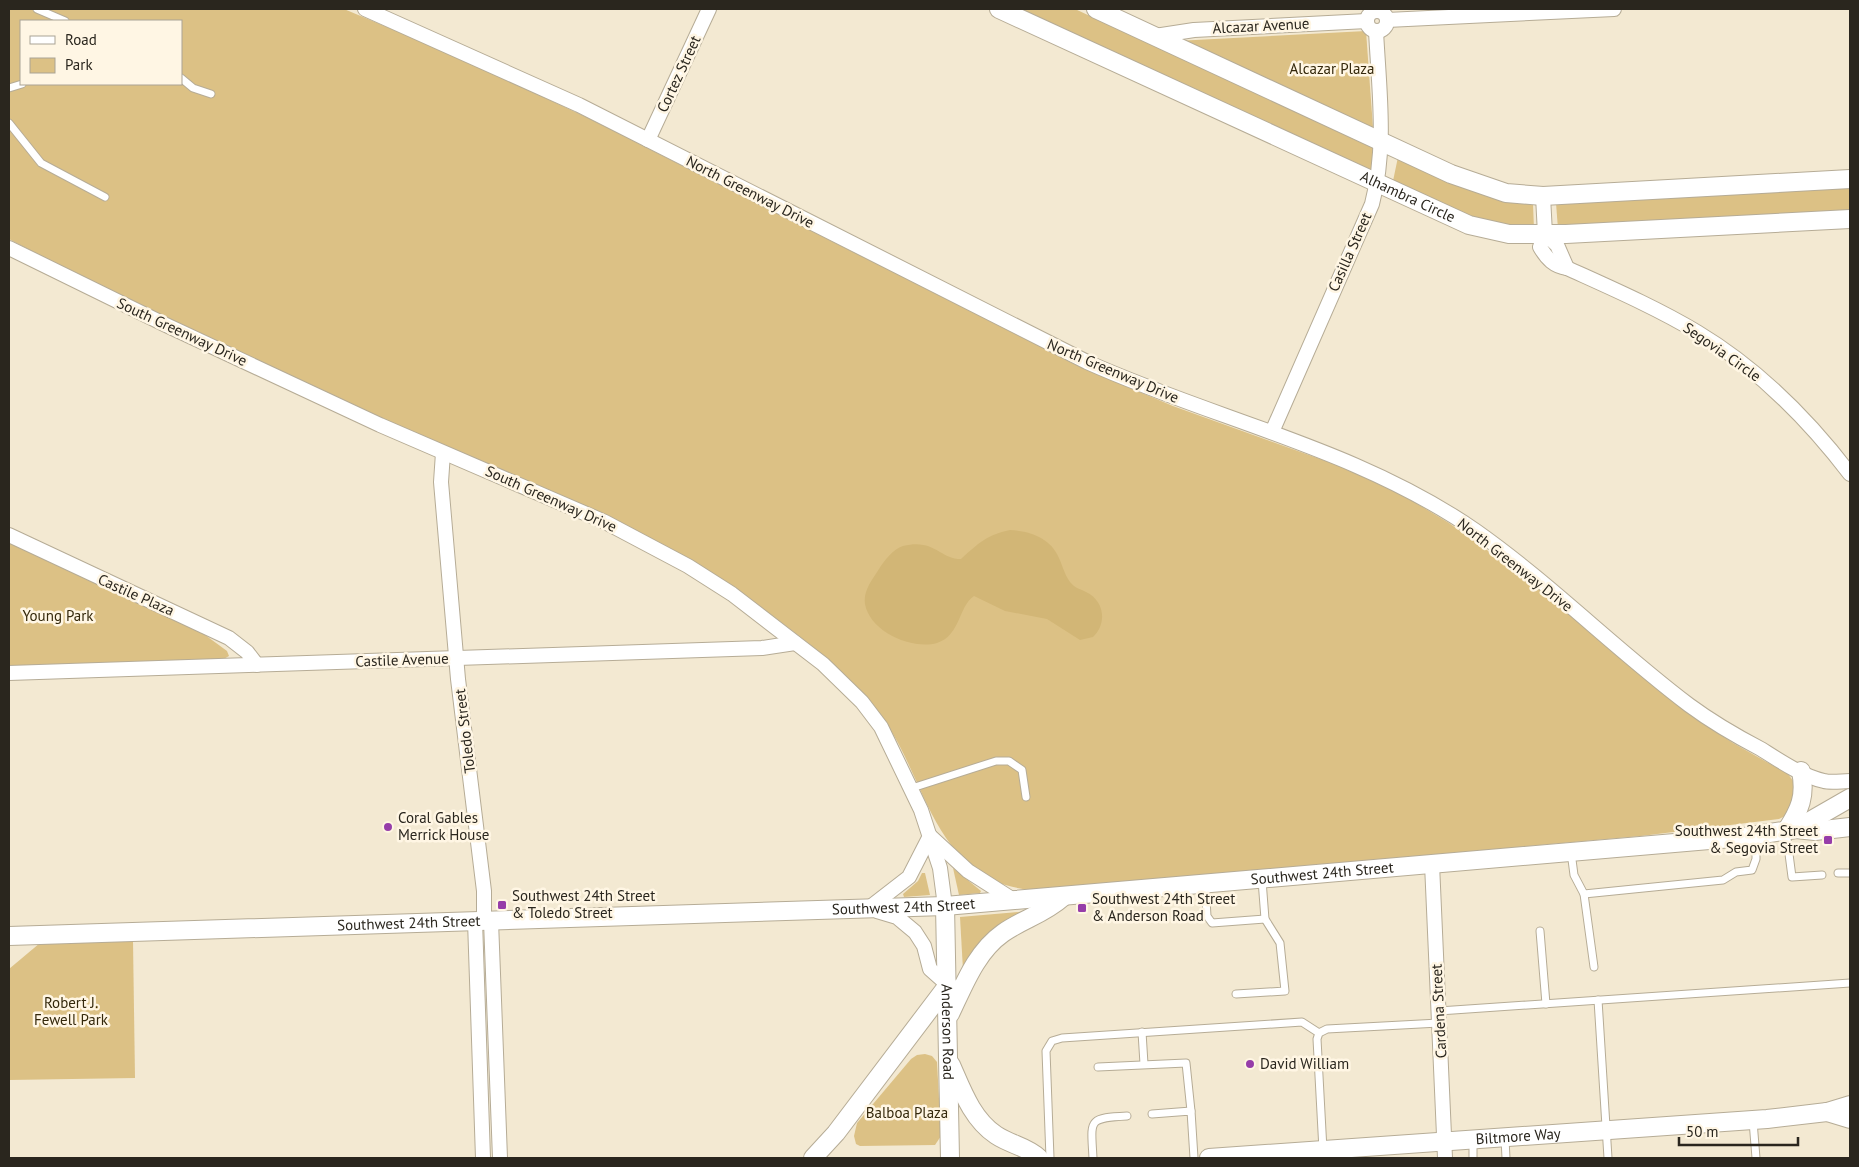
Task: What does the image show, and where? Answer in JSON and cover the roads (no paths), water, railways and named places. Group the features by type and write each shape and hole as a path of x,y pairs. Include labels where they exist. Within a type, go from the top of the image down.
{"street":[{"name":"North Greenway Drive","path":"365,9 571,101 1086,362 1171,397 1272,432 1350,462 1416,495 1459,520 1518,563 1690,705 1741,738 1800,771 1826,782 1850,781"},
{"name":"Cortez Street","path":"648,140 709,9"},
{"name":"Alhambra Circle","path":"999,9 1377,184 1484,230 1509,234 1545,234 1850,219"},
{"path":"1096,9 1481,186 1511,194 1543,196 1850,179"},
{"name":"Alcazar Avenue","path":"1155,36 1194,30 1376,19 1614,9"},
{"name":"Casilla Street","path":"1272,432 1372,204 1377,184 1381,141 1376,19"},
{"name":"Segovia Circle","path":"1543,196 1545,234 1540,247 1544,254 1558,266 1567,268 1662,312 1727,352 1773,390 1800,416 1850,474"},
{"name":"South Greenway Drive","path":"9,248 166,325 443,453 565,503 638,538 688,566 732,594 837,678 871,714 889,740 912,788 930,836 940,868 945,906"},
{"name":"Toledo Street","path":"443,453 441,482 457,658 484,891 483,1158"},
{"name":"Castile Plaza","path":"9,535 229,638 247,652 257,665"},
{"name":"Castile Avenue","path":"9,673 762,648 795,643"},
{"path":"1791,830 1802,804 1803,784 1800,771"},
{"name":"North Greenway Drive","path":"1826,782 1831,791 1849,802"},
{"name":"Southwest 24th Street","path":"1791,830 1849,802"},
{"name":"Southwest 24th Street","path":"9,936 945,906 1571,852 1791,830 1815,831 1850,827"},
{"path":"869,908 909,877 930,836 968,871 1015,901"},
{"name":"Cardena Street","path":"1432,864 1445,1150"},
{"path":"948,1019 975,964 987,948 1001,935 1048,910 1063,897"},
{"name":"Anderson Road","path":"945,906 950,1158"},
{"path":"812,1158 836,1133 948,985 930,969 919,938 906,923 897,917 869,908"},
{"name":"Toledo Street","path":"483,921 500,1158"},
{"path":"948,1058 969,1106 980,1120 995,1135 1012,1144 1029,1148 1040,1158"},
{"name":"Biltmore Way","path":"1209,1158 1445,1150 1472,1140 1753,1120 1827,1112 1850,1105"},
{"name":"Biltmore Way","path":"1827,1112 1850,1119"}],"lane":[{"path":"37,9 63,20"},
{"path":"182,79 193,88 211,94"},
{"path":"9,123 41,163 104,197"},
{"path":"912,788 996,761 1009,761 1022,770 1026,797"},
{"path":"1791,830 1792,877 1822,875"},
{"path":"1584,894 1723,880 1736,872 1752,870 1756,859 1756,835"},
{"path":"1571,852 1574,875 1584,894 1594,967"},
{"path":"1838,873 1850,873"},
{"path":"1236,994 1285,991 1280,942 1265,919 1262,879"},
{"path":"1204,884 1207,916 1212,923 1265,919"},
{"path":"1540,931 1546,1004"},
{"path":"1316,1153 1317,1040 1319,1033 1326,1029 1546,1004 1850,983"},
{"path":"1598,1000 1608,1158"},
{"path":"1050,1158 1046,1051 1052,1041 1062,1038 1302,1022 1319,1033"},
{"path":"1142,1032 1144,1064"},
{"path":"1098,1067 1186,1063 1194,1158"},
{"path":"1152,1114 1191,1111"},
{"path":"1093,1158 1091,1130 1096,1120 1127,1116"},
{"path":"1753,1120 1756,1158"},
{"path":"1505,1137 1506,1158"},
{"path":"1472,1140 1473,1158"}],"place":[{"name":"Coral Gables Merrick House","path":"388,827"},
{"name":"Southwest 24th Street & Segovia Street","path":"1828,840"},
{"name":"Southwest 24th Street & Toledo Street","path":"502,905"},
{"name":"Southwest 24th Street & Anderson Road","path":"1082,908"},
{"name":"David William","path":"1250,1064"}],"park label":[{"name":"Alcazar Plaza","path":"1332,69"},
{"name":"Young Park","path":"58,616"},
{"name":"Robert J. Fewell Park","path":"71,1012"},
{"name":"Balboa Plaza","path":"907,1113"}]}
